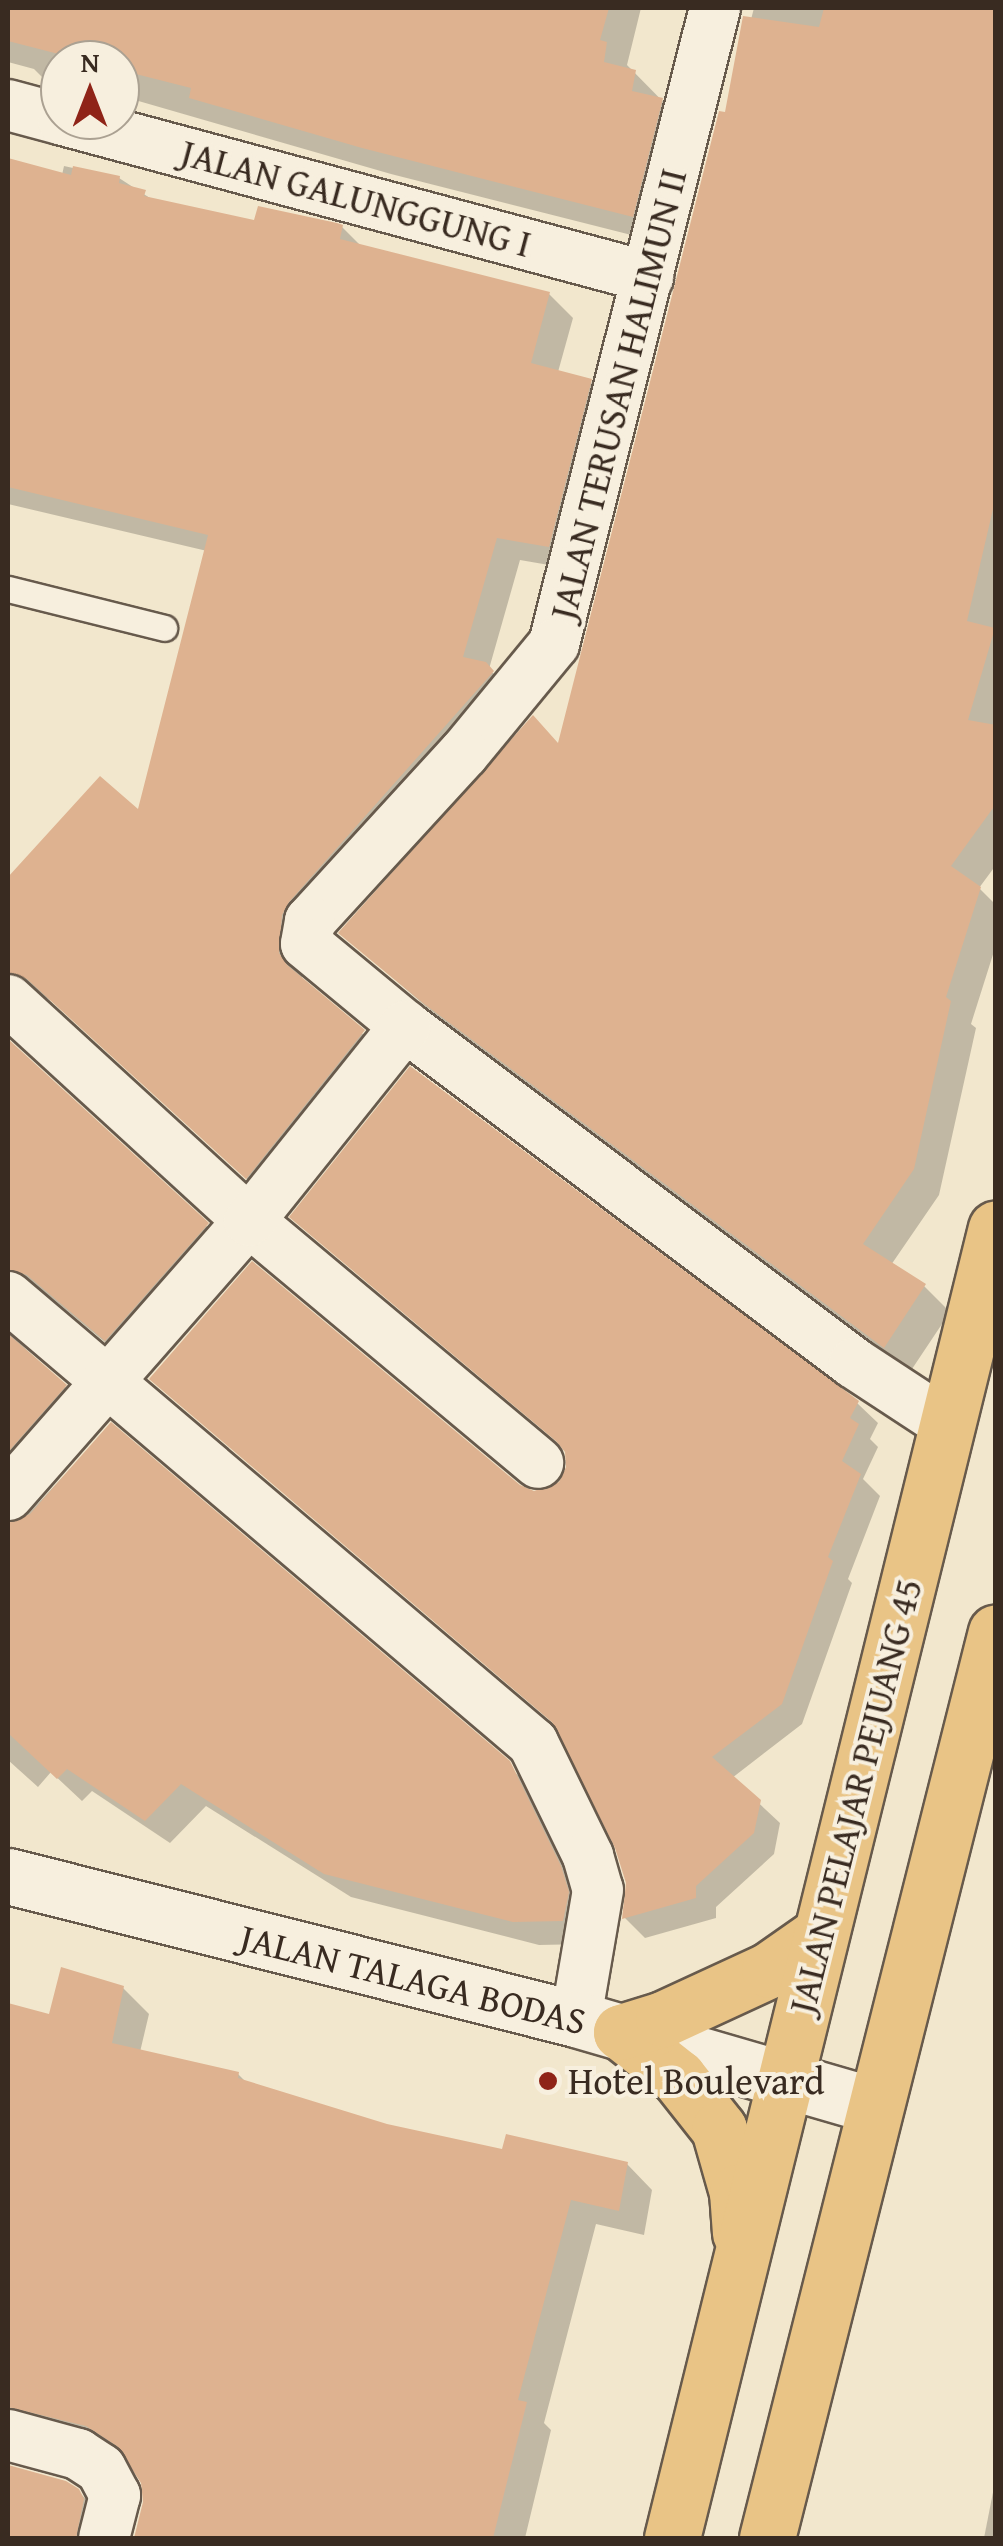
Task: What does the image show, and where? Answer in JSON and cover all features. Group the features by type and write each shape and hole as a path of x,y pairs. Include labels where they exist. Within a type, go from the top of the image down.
{"main road":[{"name":"JALAN PELAJAR PEJUANG 45","path":"672,2538 996,1228"},
{"path":"767,2538 996,1632"},
{"path":"598,2026 663,2020 769,1970 819,1936"},
{"path":"598,2026 678,2077 719,2129 738,2192 742,2261"}],"street":[{"name":"JALAN TERUSAN HALIMUN II","path":"715,8 554,644 464,753 310,921 306,944 314,956 405,1026 854,1363 947,1424"},
{"name":"JALAN GALUNGGUNG I","path":"8,105 40,114"},
{"name":"JALAN GALUNGGUNG I","path":"136,140 648,276"},
{"path":"8,1000 249,1221 538,1463"},
{"path":"8,1496 249,1221 405,1026"},
{"path":"8,1297 533,1743 588,1856 598,1890 598,2026"},
{"name":"JALAN TALAGA BODAS","path":"8,1876 598,2026 874,2106"},
{"path":"8,2435 92,2460 110,2516"}],"lane":[{"path":"8,589 164,628"}],"building":[{"path":"8,8 609,8 600,40 607,42 604,62 636,70 632,91 663,98 633,217 362,148 189,98 191,88 140,75 140,40 40,40 40,49 8,41"},
{"path":"824,8 996,8 996,496 967,621 995,628 968,720 996,725 996,804 951,866 981,887 946,997 951,1001 914,1169 863,1244 926,1284 884,1348 423,1003 338,933 533,715 558,743 719,111 725,112 743,16 819,27"},
{"path":"8,158 71,175 73,166 120,176 119,183 146,190 144,196 254,220 258,206 337,223 343,225 340,239 550,292 531,363 592,379 549,547 497,538 463,657 486,662 494,671 289,902 282,915 279,953 287,965 365,1030 246,1179 27,979 8,972 8,877 100,776 138,809 208,535 8,487"},
{"path":"8,1039 209,1223 105,1341 27,1275 8,1269"},
{"path":"410,1066 859,1401 850,1418 859,1424 842,1461 861,1474 828,1557 833,1561 782,1704 712,1757 761,1800 754,1833 696,1886 696,1898 622,1919 626,1883 615,1848 552,1722 149,1379 252,1261 520,1485 534,1491 559,1482 566,1467 565,1452 556,1441 289,1217"},
{"path":"8,1334 67,1385 8,1452"},
{"path":"111,1422 510,1761 561,1866 569,1892 563,1921 513,1922 324,1874 181,1784 145,1821 67,1769 57,1779 8,1733 8,1523 30,1514"},
{"path":"61,1967 124,1986 112,2043 239,2072 238,2078 387,2124 502,2149 506,2134 628,2162 619,2211 571,2200 518,2400 527,2402 493,2538 134,2538 143,2502 141,2483 117,2446 86,2426 8,2407 8,2003 49,2014"},
{"path":"8,2465 66,2481 79,2489 84,2499 76,2538 8,2538"}],"place":[{"name":"Hotel Boulevard","path":"548,2081"}]}
